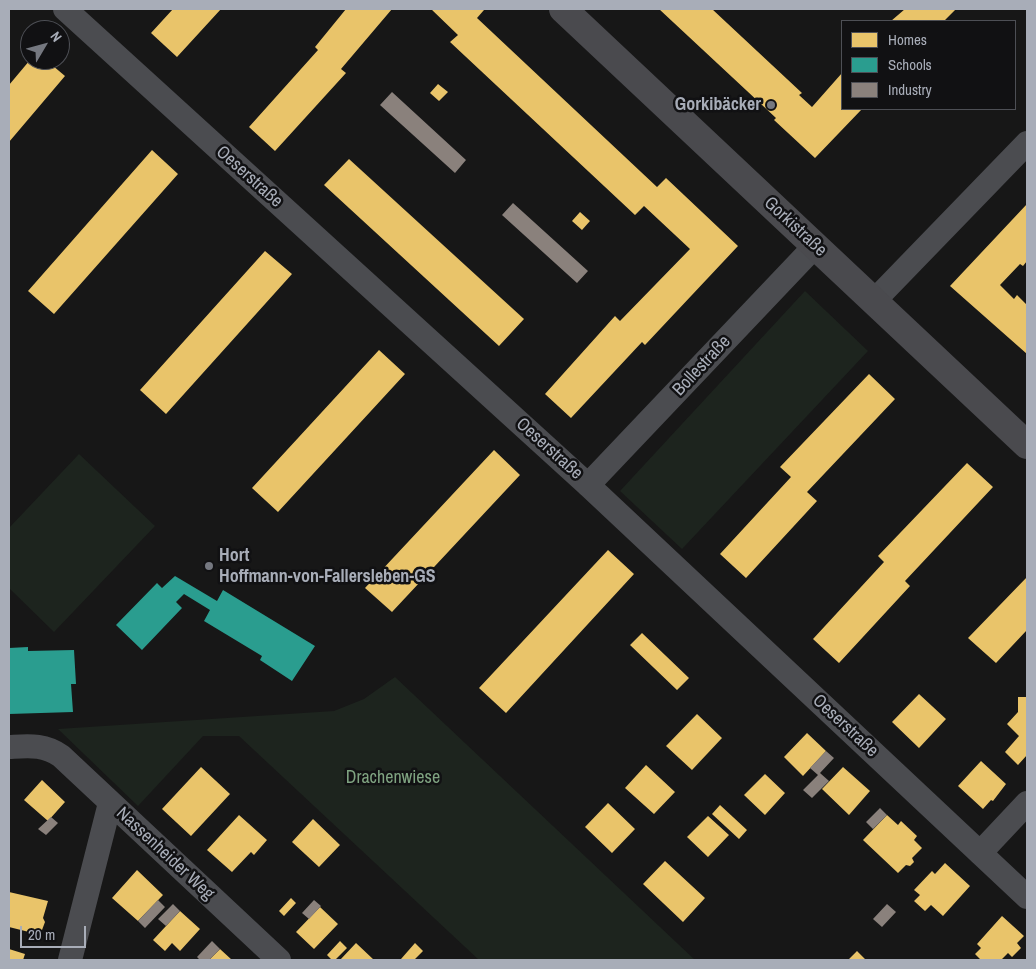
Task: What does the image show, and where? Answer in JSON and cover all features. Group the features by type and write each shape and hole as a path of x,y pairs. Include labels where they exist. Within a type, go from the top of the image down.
{"main road":[{"name":"Gorkistraße","path":"563,9 1027,445"}],"street":[{"name":"Oeserstraße","path":"65,9 588,485 1027,897"},
{"path":"874,302 1027,143"},
{"name":"Bollestraße","path":"588,485 815,246"},
{"name":"Nassenheider Weg","path":"9,747 35,746 50,749 279,960"},
{"path":"70,960 110,803"},
{"path":"980,853 1027,803"}],"green space":[{"path":"805,291 868,351 682,549 620,491"},
{"path":"79,454 155,526 54,632 9,588 9,528"},
{"name":"Drachenwiese","path":"395,677 695,960 479,960 239,736 203,736 138,806 58,729 334,711 364,699"}],"building: Homes":[{"path":"173,9 221,9 177,57 151,33"},
{"path":"346,9 392,9 341,69 346,73 275,151 249,127 318,50 315,47"},
{"path":"431,9 484,10 477,18 657,187 666,178 738,246 645,345 642,342 571,418 545,394 615,316 620,321 690,249 644,206 635,215 450,42 458,35"},
{"path":"659,9 712,9 802,93 799,95 812,107 841,74 841,110 861,110 815,158 774,120 776,118"},
{"path":"905,9 956,9 945,20 892,20"},
{"path":"22,70 58,70 65,76 9,142 9,85"},
{"path":"438,84 448,92 439,101 430,93"},
{"path":"152,150 178,174 54,314 28,291"},
{"path":"349,159 524,319 499,346 324,185"},
{"path":"1027,204 1027,261 1023,266 1020,264 1000,285 1014,299 1017,295 1027,305 1027,354 950,286"},
{"path":"580,212 590,221 582,230 572,221"},
{"path":"265,251 292,274 166,414 140,390"},
{"path":"379,350 405,374 278,512 252,488"},
{"path":"869,374 895,399 807,492 817,501 746,578 720,554 791,477 780,467"},
{"path":"494,450 520,475 392,612 365,588"},
{"path":"967,463 993,487 905,581 910,586 839,663 813,639 884,562 878,556"},
{"path":"608,550 634,574 506,713 479,688"},
{"path":"1027,577 1027,630 996,663 968,638"},
{"path":"642,633 689,678 677,690 630,645"},
{"path":"919,694 946,719 919,748 892,722"},
{"path":"1018,697 1027,697 1027,755 1018,765 1005,752 1019,736 1007,724 1018,712"},
{"path":"697,714 722,738 692,770 666,746"},
{"path":"807,733 826,751 803,776 784,757"},
{"path":"981,761 1006,784 993,801 991,800 983,809 958,786"},
{"path":"646,765 675,792 654,814 625,788"},
{"path":"201,767 230,794 191,836 162,809"},
{"path":"843,767 870,791 849,815 822,789"},
{"path":"765,774 785,793 765,815 744,795"},
{"path":"42,780 65,802 48,821 24,800"},
{"path":"608,803 635,829 612,853 585,827"},
{"path":"720,805 747,830 739,839 712,814"},
{"path":"239,815 267,840 254,855 251,852 232,872 207,850"},
{"path":"887,815 898,825 901,821 917,836 914,840 922,848 912,858 914,862 910,866 906,865 898,873 863,840"},
{"path":"708,816 729,835 708,857 687,837"},
{"path":"313,819 340,845 319,867 292,842"},
{"path":"665,861 705,898 683,922 643,884"},
{"path":"945,863 970,886 943,916 931,905 925,911 914,901 920,895 914,890 932,871 935,874"},
{"path":"137,870 163,895 138,921 112,898"},
{"path":"9,892 48,901 43,918 45,922 42,930 37,934 9,927"},
{"path":"291,898 296,903 284,916 279,911"},
{"path":"320,907 338,924 314,949 296,932"},
{"path":"180,911 200,929 180,951 172,943 165,951 153,940"},
{"path":"1002,916 1024,936 1017,943 1021,948 1012,957 1008,953 1001,960 981,960 975,954 981,948 977,944"},
{"path":"340,941 347,948 335,960 332,960 327,955"},
{"path":"356,943 374,960 340,960"},
{"path":"415,943 423,951 414,960 402,960 401,959"},
{"path":"9,949 25,954 23,960 9,960"},
{"path":"220,949 232,960 209,960"},
{"path":"857,951 866,960 848,960"}],"building: Schools":[{"path":"175,576 217,601 223,590 315,646 292,681 260,660 262,656 204,621 210,610 184,594 176,602 182,608 142,650 116,625 157,583 162,588"},
{"path":"28,647 28,651 74,650 76,684 71,684 73,712 9,714 9,648"}],"building: Industry":[{"path":"392,92 466,160 455,173 380,105"},
{"path":"513,203 588,271 577,283 502,215"},
{"path":"826,751 834,758 820,773 829,781 812,798 803,790 818,775 810,768"},
{"path":"880,808 887,815 873,829 866,822"},
{"path":"51,817 58,823 46,835 38,829"},
{"path":"158,900 165,907 145,928 138,921"},
{"path":"314,900 321,906 309,919 302,913"},
{"path":"173,904 180,911 166,926 158,919"},
{"path":"887,904 896,912 882,927 873,919"},
{"path":"212,941 220,949 209,960 200,960 197,957"}],"place":[{"name":"Gorkibäcker","path":"771,105"},
{"name":"Hort Hoffmann-von-Fallersleben-GS","path":"209,566"}]}
